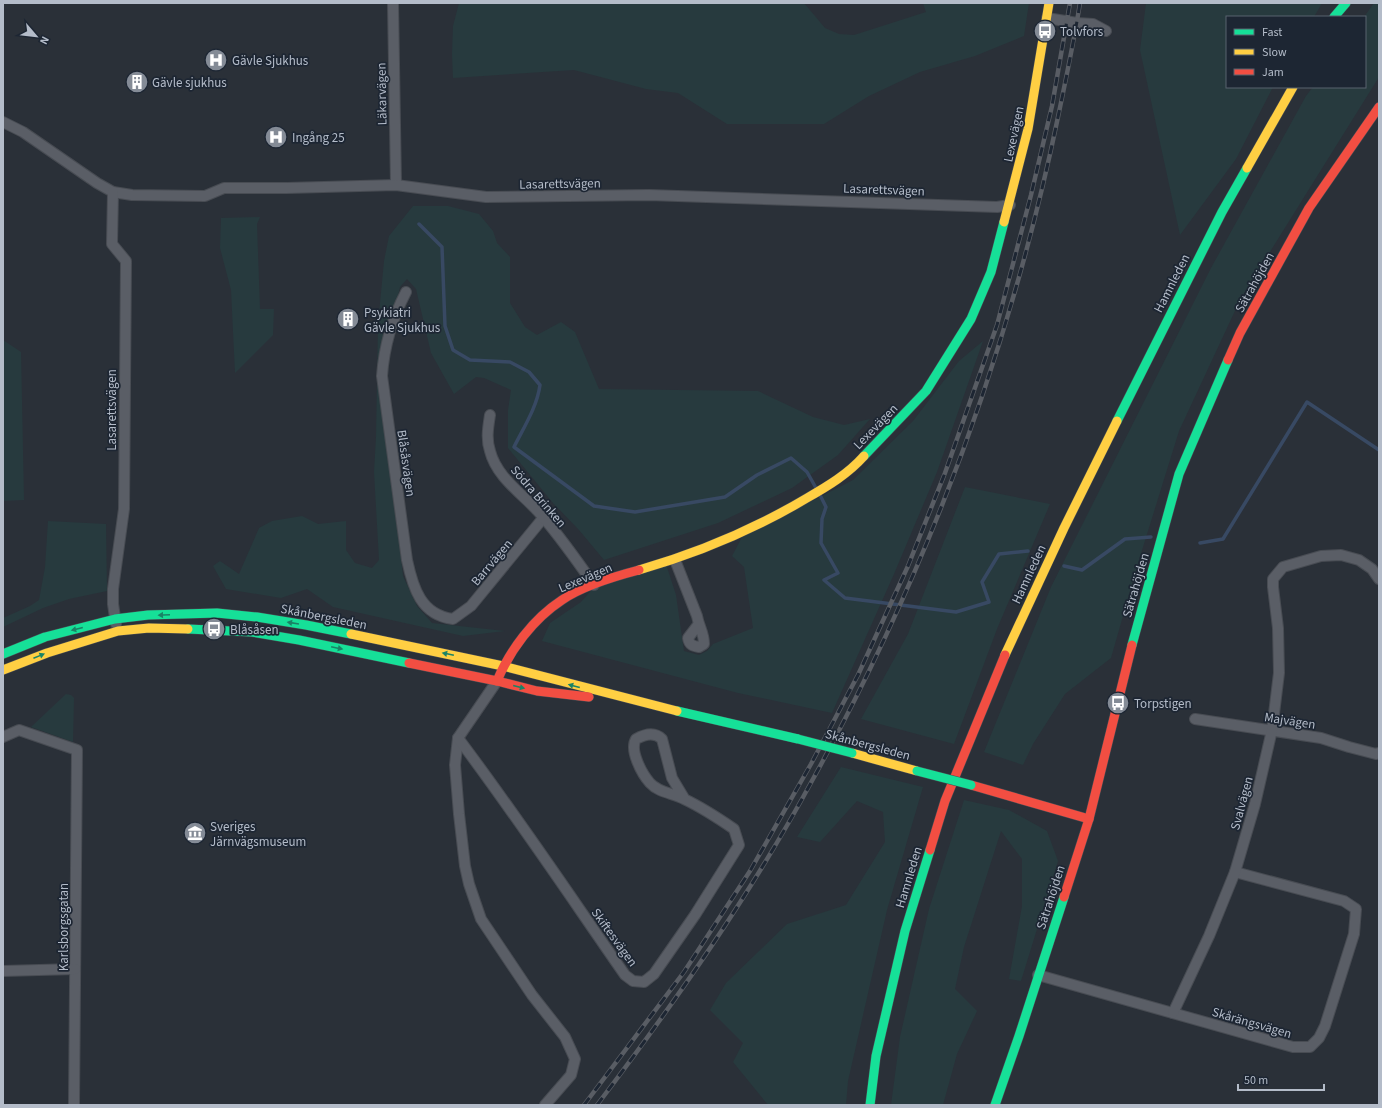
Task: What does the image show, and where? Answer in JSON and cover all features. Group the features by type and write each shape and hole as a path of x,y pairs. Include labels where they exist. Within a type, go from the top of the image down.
{"street":[{"name":"Läkarvägen","path":"393,3 396,185"},
{"name":"Lexevägen","path":"497,681 503,666 522,638 537,620 562,600 594,585 632,572 675,560 744,532 777,516 855,466 926,391 971,319 992,272 1028,129 1049,3"},
{"path":"1334,16 1341,3"},
{"path":"1334,16 1346,3"},
{"path":"1047,18 1093,24 1106,31"},
{"name":"Hamnleden","path":"870,1105 876,1056 905,931 945,800 1003,658 1121,411 1222,212 1292,88"},
{"name":"Sätrahöjden","path":"996,1105 1089,820 1137,626 1179,474 1244,326 1309,208 1379,107"},
{"name":"Lasarettsvägen","path":"3,122 23,132 97,183 113,192 132,195 205,196 224,188 396,185 486,197 649,195 997,207 1010,205"},
{"name":"Lasarettsvägen","path":"113,192 112,244 126,261 124,509 113,589 113,604 118,631"},
{"name":"Blåsåsvägen","path":"406,292 398,307 383,358 382,376 407,560 411,580 422,603 443,618 453,619"},
{"name":"Södra Brinken","path":"490,415 487,435 490,452 497,467 511,485 530,501 544,517 594,585"},
{"name":"Barrvägen","path":"453,619 471,606 544,517"},
{"name":"Svalvägen","path":"1173,1013 1209,936 1235,872 1255,804 1272,730 1279,673 1278,628 1273,579 1283,567 1321,556 1341,555 1359,560 1372,569 1379,579"},
{"path":"675,560 697,616 698,625"},
{"name":"Skånbergsleden","path":"3,654 45,637 115,620 148,615 217,613 250,616 306,625 503,666 639,702 852,753 971,785 1089,820"},
{"name":"Skånbergsleden","path":"3,670 46,653 118,631 149,628 214,629 252,632 299,640 497,681 537,691 639,702"},
{"path":"497,681 458,738 455,765 465,866 469,884 481,919 532,995 565,1037 575,1059 571,1075 545,1105"},
{"name":"Majvägen","path":"1194,718 1322,738 1349,747 1376,754 1379,753"},
{"name":"Karlsborgsgatan","path":"3,737 19,730 77,750 74,1105"},
{"path":"652,734 662,739 672,778 684,798 664,792 651,784 637,761 634,746 636,739 652,734"},
{"name":"Skiftesvägen","path":"458,738 524,828 625,975 633,981 644,982 654,974 695,915 739,845 734,828 684,798"},
{"name":"Skårängsvägen","path":"1038,975 1293,1047 1310,1047 1319,1038 1325,1026 1354,934 1356,909 1344,901 1235,872"},
{"path":"3,971 75,969"}],"green space":[{"path":"459,3 804,3 825,28 839,34 854,35 926,12 923,3 1029,3 1024,36 975,56 920,72 869,96 824,124 727,124 678,93 646,89 574,70 453,78 453,26"},
{"path":"1146,3 1322,3 1315,16 1226,16 1226,88 1272,88 1236,159 1180,235 1140,50"},
{"path":"1374,3 1379,3 1379,77 1240,300 1179,431 1139,560 1111,658 1065,694 1033,744 1023,765 984,752 1051,587 1211,268 1306,96 1312,88 1366,88 1366,16 1365,16"},
{"path":"413,206 448,206 479,214 493,231 497,243 510,257 510,303 525,327 537,335 561,322 575,332 599,389 758,391 813,417 844,425 870,419 838,455 792,488 718,523 604,560 579,530 553,503 508,448 508,410 511,390 484,378 476,377 454,394 431,353 416,289 407,279 400,287 381,369 403,576 417,606 432,623 505,631 463,636 333,607 307,589 281,598 226,589 213,566 220,561 239,574 259,528 272,521 302,516 318,524 346,521 346,550 355,563 372,568 379,560 374,472 378,324 384,261 389,236"},
{"path":"260,217 257,224 260,309 274,309 273,335 235,373 231,290 220,248 221,218"},
{"path":"3,340 21,352 24,500 3,501"},
{"path":"983,341 937,472 894,574 832,713 738,693 542,641 550,623 581,602 595,586 666,564 676,595 684,651 699,655 707,651 713,644 753,628 744,567 732,556 742,537 853,480 913,421 959,361"},
{"path":"965,487 1050,504 997,629 954,744 861,719 908,634"},
{"path":"48,521 106,524 107,591 69,599 43,608 3,627 3,618 30,606 39,600 45,567"},
{"path":"66,694 71,695 74,698 73,742 31,727"},
{"path":"841,767 923,787 887,910 848,1081 846,1105 768,1105 733,1062 743,1043 710,1010 726,983 787,924 846,905 885,842 883,812 857,801 820,842 797,837"},
{"path":"964,800 1009,810 1047,831 1058,861 1021,981 1009,979 1022,906 1022,859 1001,831 964,947 955,989 977,1011 957,1054 943,1105 891,1105 900,1037 929,909"}],"waterway":[{"path":"419,224 442,247 445,326 453,350 470,360 510,362 529,372 540,385 530,417 514,447 594,506 635,512 725,497 757,475 791,458 807,472 816,488"},
{"path":"1200,543 1223,539 1307,402 1379,450"},
{"path":"819,493 826,507 822,519 821,543 838,573 824,580 845,598 956,612 989,602 982,582 999,554 1028,551"},
{"path":"1064,566 1082,570 1125,539 1151,537"}],"railway":[{"path":"584,1105 684,972 750,871 811,764 858,675 908,566 945,473 997,325 1031,195 1052,106 1070,3"},
{"path":"597,1105 684,986 764,864 813,779 854,701 893,621 928,540 960,457 989,374 1016,289 1038,204 1058,117 1073,46 1080,3"}],"traffic: fast":[{"path":"1335,16 1346,3"},
{"path":"1117,421 1222,212 1247,168"},
{"path":"864,456 926,391 971,319 991,272 1004,222"},
{"path":"1132,645 1179,474 1228,360"},
{"path":"3,654 45,637 115,619 148,615 217,613 257,617 351,634"},
{"path":"188,629 252,632 299,640 409,663"},
{"path":"677,711 798,739"},
{"path":"798,739 852,753"},
{"path":"917,771 971,785"},
{"path":"870,1105 876,1056 905,931 930,850"},
{"path":"995,1105 1064,897"}],"traffic: slow":[{"path":"1004,222 1028,129 1049,3"},
{"path":"1247,168 1292,88"},
{"path":"1005,655 1064,528 1117,421"},
{"path":"639,570 704,548 767,520 830,484 864,456"},
{"path":"3,670 47,653 118,631 149,628 188,629"},
{"path":"351,634 503,666 677,711"},
{"path":"852,753 917,771"}],"traffic: jam":[{"path":"1228,360 1240,333 1309,208 1379,107"},
{"path":"497,681 502,669 524,636 541,616 551,608 570,595 589,586 639,570"},
{"path":"1064,897 1089,819 1132,645"},
{"path":"930,850 945,801 1005,655"},
{"path":"409,663 497,681 537,691 589,697"},
{"path":"971,785 1089,819"}],"place":[{"name":"Tolvfors","path":"1045,31"},
{"name":"Gävle Sjukhus","path":"216,60"},
{"name":"Gävle sjukhus","path":"137,82"},
{"name":"Ingång 25","path":"276,137"},
{"name":"Psykiatri Gävle Sjukhus","path":"348,319"},
{"name":"Blåsåsen","path":"214,629"},
{"name":"Torpstigen","path":"1118,703"},
{"name":"Sveriges Järnvägsmuseum","path":"195,833"}]}
